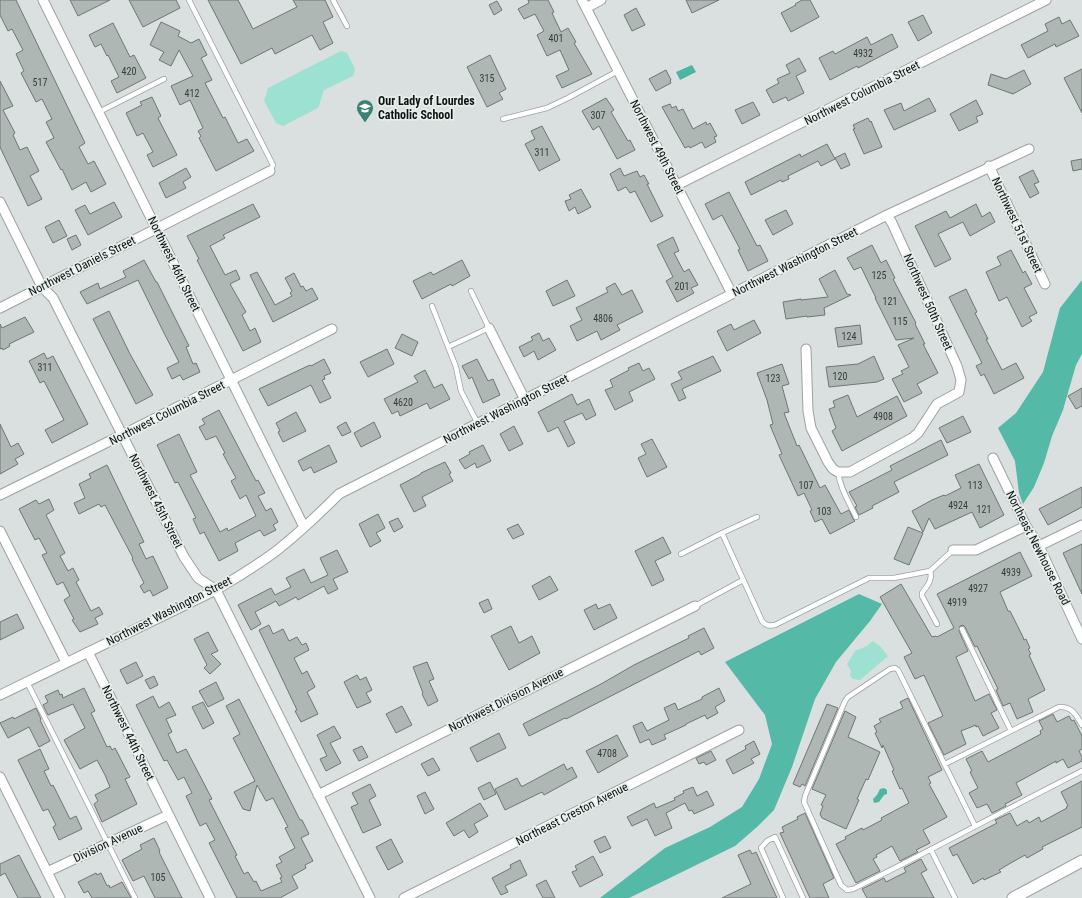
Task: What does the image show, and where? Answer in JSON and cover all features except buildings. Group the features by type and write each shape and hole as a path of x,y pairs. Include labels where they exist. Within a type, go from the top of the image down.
{"street":[{"name":"Northwest 46th Street","path":"43,0 304,527"},
{"path":"584,4 601,0"},
{"name":"Northwest Columbia Street","path":"677,186 1046,0"},
{"name":"Northwest 49th Street","path":"584,4 732,294"},
{"name":"Northwest Washington Street","path":"0,695 216,590 279,549 339,494 887,215 1029,148"},
{"name":"Northwest 51st Street","path":"989,166 1045,284"},
{"name":"Northwest Daniels Street","path":"0,308 270,171"},
{"name":"Northwest 45th Street","path":"0,202 42,287 53,298 184,557 198,578 216,590 370,898"},
{"name":"Northwest 50th Street","path":"838,472 850,472 912,438 918,433 937,404 959,392 961,380 956,366 892,223 887,215"},
{"path":"490,328 525,400"},
{"name":"Northwest Columbia Street","path":"0,495 332,329"},
{"path":"806,349 808,411 811,428 828,462 833,469 838,472"},
{"name":"Northeast Newhouse Road","path":"993,458 1026,526 1039,546 1082,639"},
{"path":"1039,546 1082,525"},
{"path":"953,550 976,550 1026,526"},
{"path":"0,531 66,662"},
{"name":"Northwest Division Avenue","path":"318,795 694,606"},
{"name":"Northwest 44th Street","path":"88,652 210,898"},
{"name":"Northeast Creston Avenue","path":"404,898 739,730"},
{"path":"0,777 60,898"},
{"name":"Division Avenue","path":"47,872 168,815"},
{"path":"1013,898 1082,861"}],"lane":[{"path":"189,0 273,165 270,171"},
{"path":"333,0 346,26"},
{"path":"503,119 547,108 618,70"},
{"path":"99,112 164,79"},
{"path":"448,347 490,328 471,291"},
{"path":"432,306 456,367 461,391 478,424"},
{"path":"838,472 842,489 856,517"},
{"path":"681,554 757,516"},
{"path":"722,533 762,621 765,625 769,626 775,625 870,578 894,578 930,571 953,550"},
{"path":"930,571 932,576 930,582 922,593 937,624"},
{"path":"694,606 743,580"},
{"path":"962,629 1011,731"},
{"path":"975,826 900,672 895,668 891,668 846,700 804,798 804,805 841,885 846,890 853,889 931,850 1082,771"},
{"path":"27,682 135,898"},
{"path":"945,764 1059,707 1068,707 1073,710 1082,725"},
{"path":"783,898 760,848 767,841 775,837 803,898"},
{"path":"931,850 955,898"}],"shaded area":[{"path":"341,51 347,53 355,69 353,76 324,90 318,108 283,126 276,123 264,101 268,88"},
{"path":"692,65 696,72 680,80 676,72"},
{"path":"1082,280 1082,354 1076,365 1063,410 1052,436 1044,463 1034,487 1023,504 1019,493 1015,461 998,428 1016,413 1043,372 1060,308"},
{"path":"859,594 882,604 836,662 815,699 792,767 774,810 735,846 629,898 600,898 665,848 710,827 742,807 759,779 772,744 765,715 725,662"},
{"path":"873,641 880,646 888,656 860,680 853,679 850,676 851,671 847,664 855,651 867,646"},
{"path":"884,788 887,790 887,794 884,795 879,802 874,803 873,799 880,789"}],"place":[{"name":"Our Lady of Lourdes Catholic School","path":"365,123"}]}
